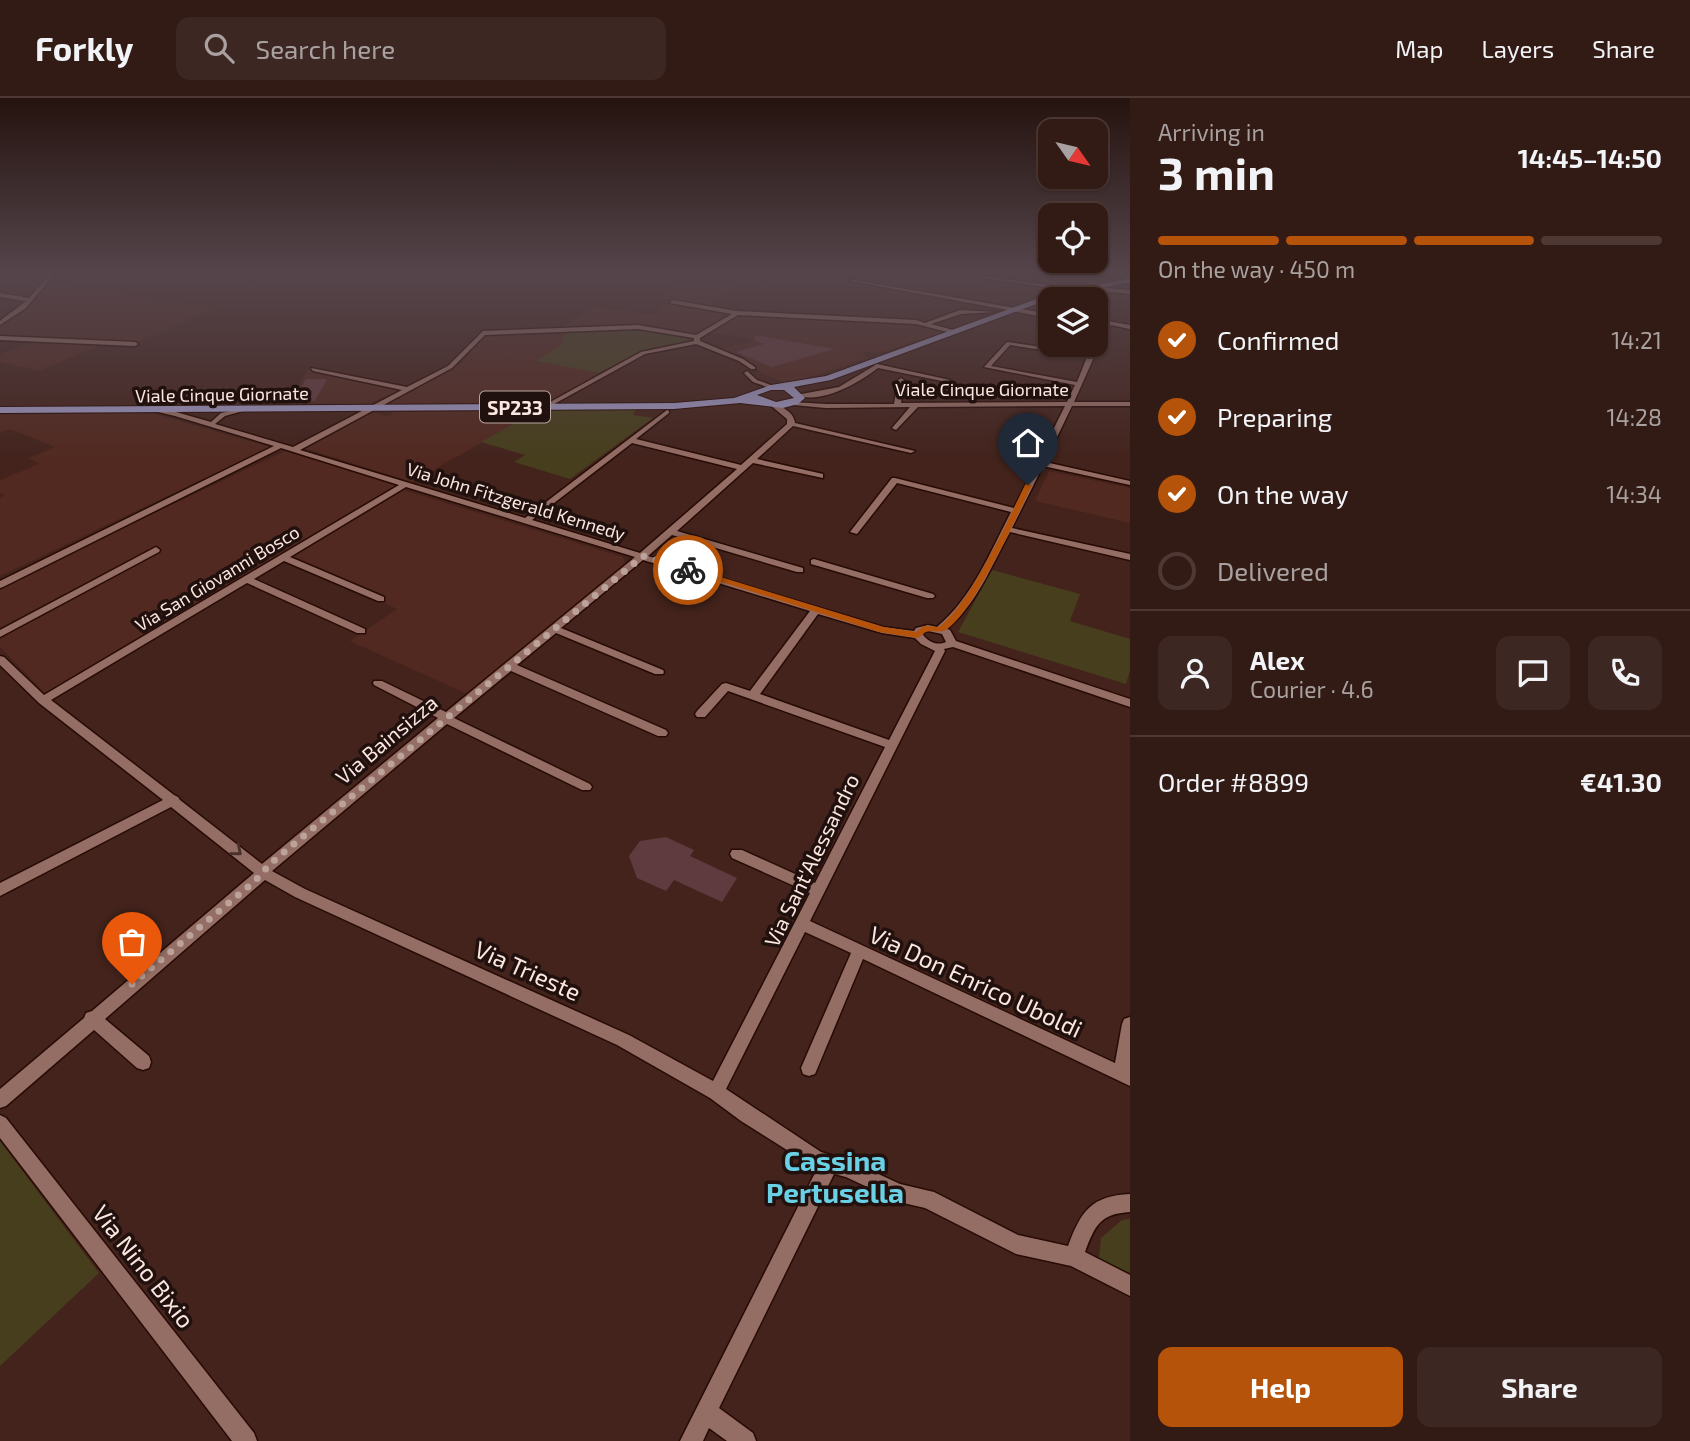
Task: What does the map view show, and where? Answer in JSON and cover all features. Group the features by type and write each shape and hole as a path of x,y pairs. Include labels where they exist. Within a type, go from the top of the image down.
{"main road":[{"name":"SP233","path":"767,403 794,401 798,388 806,384 944,336"},
{"name":"SP233","path":"751,377 777,387 806,384"},
{"path":"751,377 756,399 767,403"},
{"name":"Viale Cinque Giornate","path":"694,405 751,377"},
{"path":"777,387 794,401"},
{"name":"Viale Cinque Giornate","path":"0,410 277,407 668,408 740,400 767,403"},
{"name":"Viale Cinque Giornate","path":"160,409 336,408"}],"street":[{"path":"294,450 450,367 461,359 468,346 482,336"},
{"path":"677,336 697,340 741,360 751,377"},
{"path":"545,407 636,356 697,340 703,336"},
{"path":"0,338 135,344"},
{"path":"1038,348 1009,343 987,367 1078,384"},
{"path":"941,629 948,624 970,594 1007,529 1070,404 1090,357"},
{"path":"911,451 791,424 794,401 850,385 877,366 947,380"},
{"path":"313,369 407,389"},
{"path":"897,405 901,380"},
{"name":"Viale Cinque Giornate","path":"794,401 835,405 1130,404"},
{"path":"896,428 916,405"},
{"path":"194,419 197,414 206,410 277,407"},
{"path":"526,521 668,408"},
{"name":"Via John Fitzgerald Kennedy","path":"160,409 882,630 918,635"},
{"name":"Via John Fitzgerald Kennedy","path":"206,410 214,422 226,429"},
{"path":"214,422 223,414 241,410"},
{"name":"Via Bainsizza","path":"0,1100 92,1018 445,718 643,556 791,424"},
{"path":"630,440 742,468"},
{"path":"0,585 280,446"},
{"path":"752,460 820,476"},
{"path":"1039,463 1130,483"},
{"path":"854,532 895,480 1016,511"},
{"name":"Via San Giovanni Bosco","path":"43,699 406,484"},
{"path":"1007,529 1130,558"},
{"path":"671,532 800,570"},
{"path":"0,634 156,550"},
{"path":"283,557 382,599"},
{"path":"814,562 930,596"},
{"path":"247,579 361,631"},
{"path":"753,695 784,657 785,648 816,610"},
{"path":"952,643 950,635 941,629 924,628 918,635 926,643 937,647 952,643 1130,703"},
{"path":"554,629 659,672"},
{"name":"Via Sant'Alessandro","path":"716,1092 940,651 937,647"},
{"name":"Via Trieste","path":"0,659 43,699 263,872 359,921 623,1040 716,1092 747,1115 830,1165 848,1169 899,1193 927,1199 1016,1244 1074,1257"},
{"path":"509,666 662,733"},
{"path":"378,683 586,787"},
{"path":"701,714 726,686 891,745"},
{"path":"0,890 174,800"},
{"path":"737,854 819,891"},
{"name":"Via Don Enrico Uboldi","path":"803,924 1126,1076"},
{"path":"809,1068 859,951"},
{"path":"92,1018 143,1062"},
{"path":"1126,1076 1130,1024"},
{"name":"Via Nino Bixio","path":"0,1124 246,1441"},
{"path":"691,1441 830,1165"},
{"path":"1130,1203 1109,1203 1093,1216 1074,1257 1130,1286"},
{"path":"707,1412 745,1441"}],"shaded area":[{"path":"0,336 153,336 136,343"},
{"path":"486,336 565,336 559,347 537,361 598,373 577,389 551,402 539,398 527,405 382,404 463,362 477,342"},
{"path":"565,336 674,336 687,338 689,341 645,351 598,373 536,361 559,347"},
{"path":"732,336 932,336 878,353 865,352 863,353 868,358 788,384 719,349 756,340"},
{"path":"34,342 101,345 39,371 0,362 0,354"},
{"path":"308,370 400,390 370,403 288,403"},
{"path":"636,409 633,415 653,418 570,479 514,462 525,455 481,442 539,410"},
{"path":"539,410 412,482 304,448 369,412 389,417 394,412"},
{"path":"155,414 270,447 0,576 0,498 5,495 0,493 0,480 39,464 29,458 55,447 10,429 0,433 0,415"},
{"path":"285,451 397,485 45,693 0,647 0,586"},
{"path":"1049,471 1130,488 1130,523 1035,501"},
{"path":"403,490 623,557 626,565 467,694 350,641 397,609 286,561"},
{"path":"992,570 1080,594 1070,621 1130,639 1130,670 1126,684 958,632"},
{"path":"0,1141 99,1273 0,1366"},
{"path":"1130,1219 1130,1274 1099,1258 1101,1238 1122,1220"}],"building":[{"path":"755,336 759,336 835,349 772,367 736,352 764,344 754,340"},
{"path":"306,379 327,379 315,401 292,402"},
{"path":"666,837 694,850 690,856 737,878 722,902 674,880 666,891 637,878 629,856 640,841"}],"way so far":[{"path":"132,984 255,881 271,863 643,556 688,570"}],"district":[{"name":"Cassina Pertusella","path":"835,1176"}],"route":[{"path":"688,570 882,630 918,635 924,628 941,629 948,624 970,594 1007,529 1028,485"}]}
